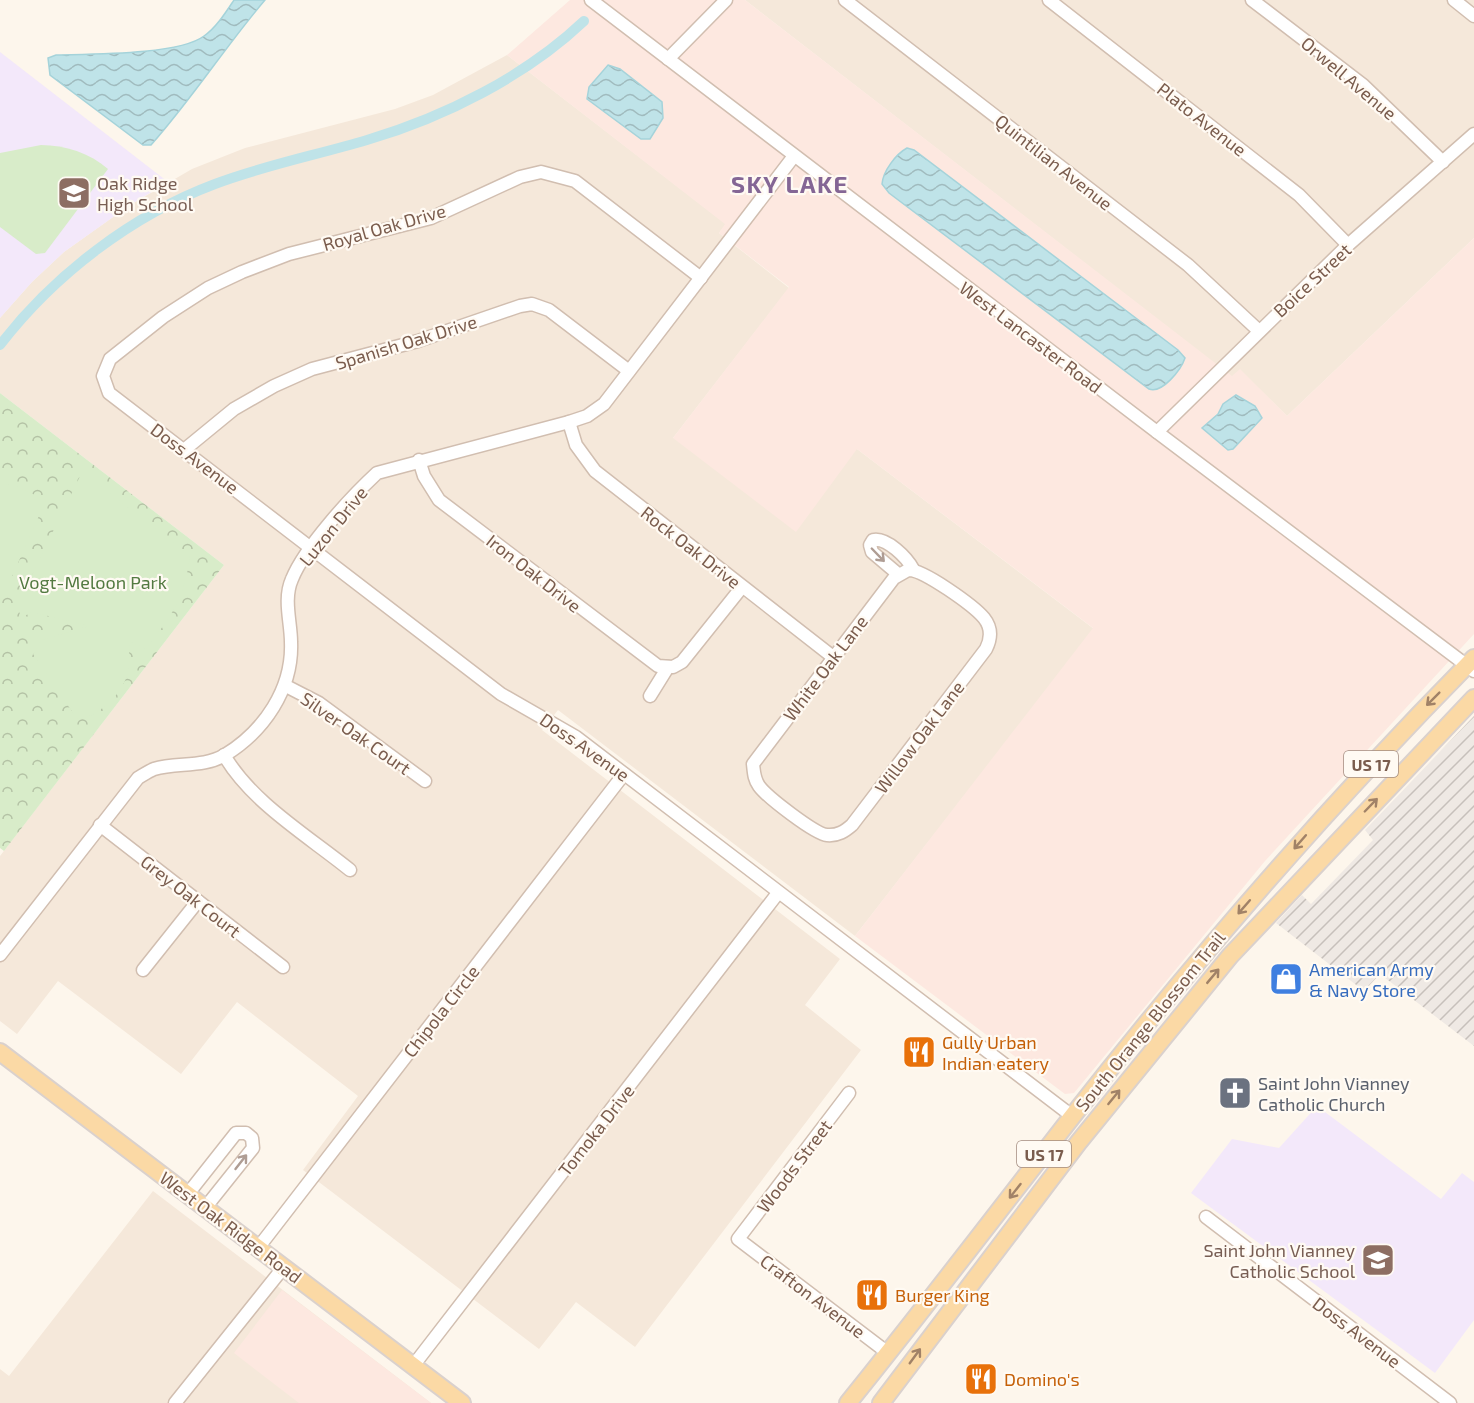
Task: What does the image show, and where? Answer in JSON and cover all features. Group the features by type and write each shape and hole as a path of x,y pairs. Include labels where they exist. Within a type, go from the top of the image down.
{"main road":[{"name":"South Orange Blossom Trail","path":"848,1403 1072,1116 1196,967 1343,794 1472,665"},
{"name":"South Orange Blossom Trail","path":"881,1403 1078,1143 1195,998 1304,876 1474,698"},
{"path":"1195,998 1191,988 1196,967"},
{"name":"West Oak Ridge Road","path":"0,1052 458,1402"},
{"path":"1072,1116 1078,1126 1078,1143"}],"street":[{"name":"West Lancaster Road","path":"591,0 1156,432 1472,665"},
{"path":"668,59 726,0"},
{"name":"Quintilian Avenue","path":"845,0 1188,265 1258,330"},
{"name":"Plato Avenue","path":"1049,0 1299,195 1348,245"},
{"name":"Orwell Avenue","path":"1252,0 1363,86 1443,162"},
{"path":"1454,0 1474,16"},
{"name":"Boice Street","path":"1156,432 1258,330 1348,245 1474,134"},
{"name":"Luzon Drive","path":"0,955 138,778 155,769 189,766 224,755 256,729 286,686 291,644 288,604 291,580 353,495 377,473 569,422 595,412 794,156"},
{"name":"Royal Oak Drive","path":"103,376 110,359 163,317 208,288 242,272 289,254 431,218 520,177 541,172 575,181 701,278"},
{"name":"Spanish Oak Drive","path":"184,450 234,409 274,386 312,369 418,341 520,306 532,304 549,310 629,371"},
{"name":"Doss Avenue","path":"103,376 109,393 313,547 501,694 576,737 1072,1116"},
{"name":"Rock Oak Drive","path":"569,422 576,445 596,471 833,657"},
{"name":"Iron Oak Drive","path":"419,460 424,476 440,500 648,661 668,668"},
{"path":"873,540 884,542 908,560 913,569 898,574 872,552 870,545 873,540"},
{"name":"Willow Oak Lane","path":"788,810 816,832 828,836 842,833 852,825 986,649 991,639 984,618 928,575 913,569"},
{"name":"White Oak Lane","path":"788,810 761,789 754,777 753,764 898,574"},
{"path":"650,696 668,668 678,665 687,657 742,587"},
{"name":"Silver Oak Court","path":"286,686 320,703 425,781"},
{"path":"224,755 234,773 252,791 350,870"},
{"name":"Chipola Circle","path":"258,1248 624,774"},
{"name":"Grey Oak Court","path":"100,825 283,968"},
{"name":"Tomoka Drive","path":"413,1366 778,893"},
{"path":"143,970 198,901"},
{"name":"Woods Street","path":"738,1239 849,1093"},
{"path":"187,1195 236,1133 246,1133 252,1138 253,1148 205,1208"},
{"name":"Doss Avenue","path":"1206,1217 1450,1403"},
{"name":"Crafton Avenue","path":"738,1239 888,1353"},
{"path":"175,1403 283,1268"}],"shaded area":[{"path":"570,0 745,0 1232,376 1240,369 1287,416 1474,238 1474,634 1265,861 1074,1093 1065,1094 855,936 1093,628 857,449 796,532 673,438 789,287 719,233 725,224 507,55"},
{"path":"745,0 1474,0 1474,238 1287,416 1240,370 1232,377"},
{"name":"Oak Ridge High School","path":"0,52 168,182 130,205 64,252 32,282 0,318"},
{"path":"507,55 726,224 719,233 789,288 673,438 857,449 1094,629 855,936 558,710 542,730 840,959 805,1005 861,1050 635,1347 576,1302 539,1349 303,1170 358,1096 237,1002 181,1074 58,981 17,1034 0,1021 0,856 224,565 0,393 0,318 32,282 64,252 130,205 192,169 245,148 395,109 433,95"},
{"path":"1474,716 1474,1046 1380,974 1364,991 1276,923 1302,895 1311,904 1373,840 1365,830"},
{"name":"Saint John Vianney Catholic School","path":"1317,1106 1441,1199 1462,1173 1474,1182 1474,1320 1435,1373 1191,1193 1232,1139 1279,1148"},
{"path":"153,1191 431,1403 0,1403 0,1369 9,1376"},
{"path":"282,1290 431,1403 299,1403 234,1353"}],"green space":[{"path":"41,145 59,146 77,151 93,158 108,169 45,253 36,254 0,227 0,153"},
{"name":"Vogt-Meloon Park","path":"0,393 224,565 4,851 0,848"},
{"path":"82,472 190,556 180,596 163,626 146,649 129,641 128,673 121,689 97,712 77,719 33,654 41,640 89,626 32,612 21,618 15,597 24,591"},
{"path":"0,483 16,486 46,500 6,590 0,590"}],"water":[{"path":"234,0 265,0 151,145 143,145 50,75 48,58 56,55 155,50 192,42 213,29"},
{"path":"608,65 620,69 662,102 663,118 650,139 641,139 587,99 589,87"},
{"path":"907,148 914,150 1178,350 1185,358 1180,369 1165,385 1154,390 1149,389 889,193 882,184 887,168"},
{"path":"1236,395 1255,406 1262,418 1233,449 1228,450 1202,428 1218,414 1223,404"}],"waterway":[{"path":"0,345 21,319 70,271 125,230 154,212 234,177 396,131 455,107 537,60 584,21"}],"place":[{"name":"Oak Ridge High School","path":"74,193"},
{"name":"American Army & Navy Store","path":"1286,979"},
{"name":"Gully Urban Indian eatery","path":"919,1052"},
{"name":"Saint John Vianney Catholic Church","path":"1235,1093"},
{"name":"Saint John Vianney Catholic School","path":"1378,1260"},
{"name":"Burger King","path":"872,1295"},
{"name":"Domino's","path":"981,1379"}],"district":[{"name":"SKY LAKE","path":"790,183"}]}
